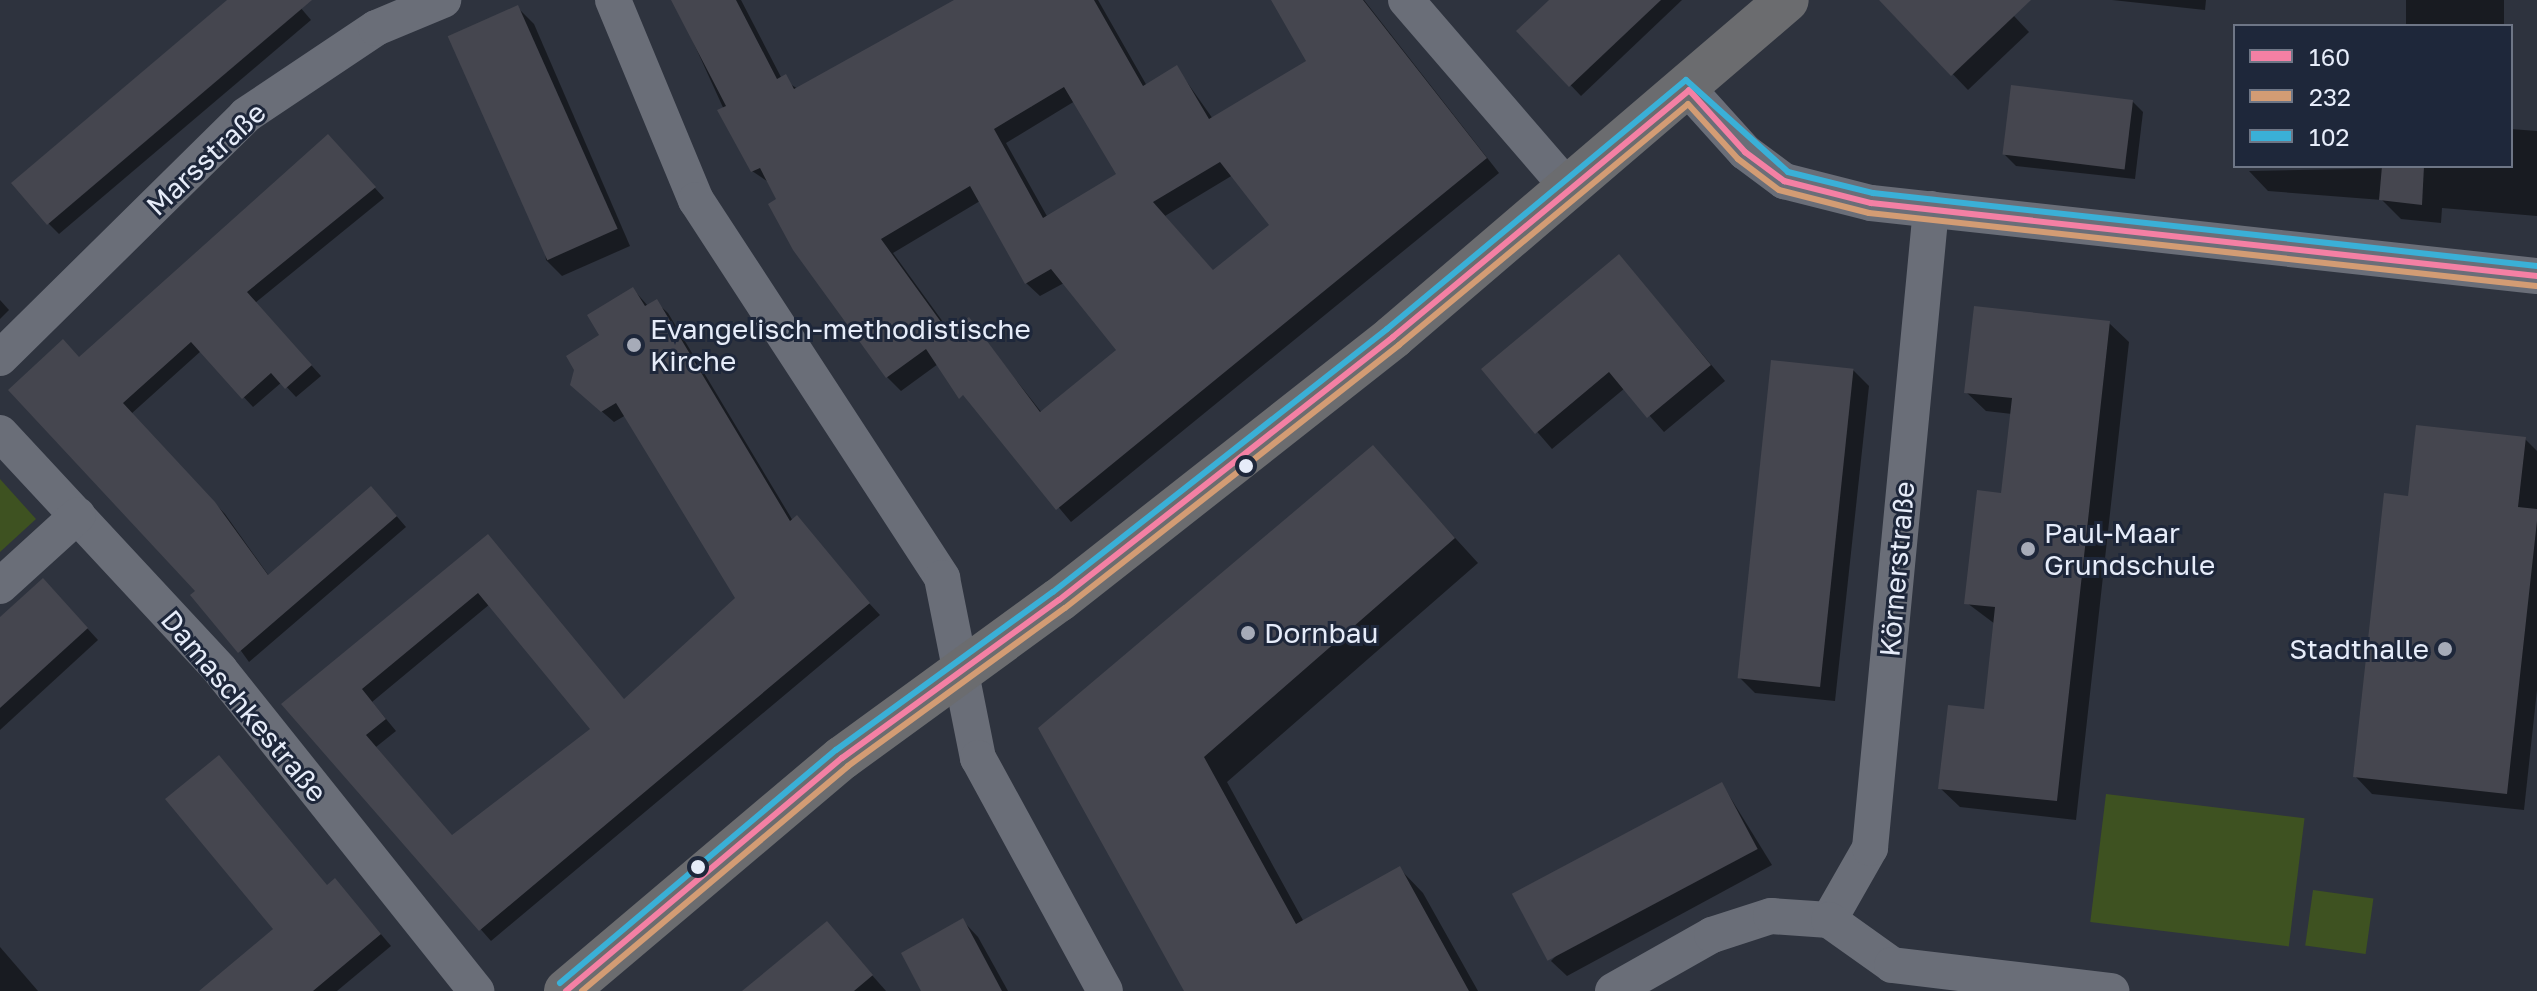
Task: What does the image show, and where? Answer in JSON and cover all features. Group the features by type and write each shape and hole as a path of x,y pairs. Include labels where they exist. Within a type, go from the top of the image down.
{"main road":[{"path":"566,991 694,877 959,671 1071,591 1570,190 1689,90 1787,0"}],"street":[{"name":"Marsstraße","path":"0,358 246,115 376,28 443,0"},
{"path":"613,0 696,200 942,578 978,758 1105,991"},
{"path":"1406,0 1570,190"},
{"path":"1689,90 1745,152 1784,181 1871,203 2537,276"},
{"name":"Körnerstraße","path":"1829,920 1870,848 1931,209"},
{"name":"Damaschkestraße","path":"0,433 220,670 476,991"},
{"path":"0,586 78,515"},
{"path":"1613,991 1712,935 1771,916 1829,920 1892,965 2111,991"}],"green space":[{"path":"0,479 36,519 0,552"},
{"path":"2106,794 2305,818 2289,946 2090,922"},
{"path":"2313,890 2373,898 2366,954 2305,945"}],"building":[{"path":"227,0 312,0 47,225 11,183"},
{"path":"671,0 736,0 777,79 786,74 794,89 954,0 1094,0 1143,86 1177,65 1209,119 1306,61 1271,0 1363,0 1487,158 1056,510 963,395 959,399 926,349 886,378 793,250 768,204 776,199 760,168 751,172 717,110 726,106","holes":["1064,87 1116,174 1043,218 994,129","1220,162 1269,225 1213,270 1153,202","970,186 1025,284 1051,269 1116,350 1040,412 969,317 949,333 881,239"]},
{"path":"1549,0 1661,0 1569,87 1516,31"},
{"path":"1879,0 2031,0 1951,76"},
{"path":"518,5 618,229 547,260 448,36"},
{"path":"2011,85 2133,100 2125,169 2002,154"},
{"path":"328,134 376,187 247,292 312,365 285,389 271,373 242,399 191,342 123,403 215,502 268,575 371,486 397,516 238,653 190,595 195,591 8,390 63,339 79,357"},
{"path":"2382,168 2424,168 2422,205 2379,200"},
{"path":"1619,254 1711,365 1647,418 1609,372 1535,434 1481,369"},
{"path":"633,287 645,306 657,299 790,521 797,515 870,603 479,931 281,704 488,534 624,699 735,598 616,403 601,412 570,385 574,370 566,356 599,335 587,315","holes":["478,593 590,729 452,835 366,735 386,719 362,689"]},
{"name":"Paul-Maar Grundschule","path":"1974,306 2110,321 2057,801 1938,789 1948,705 1984,709 1995,607 1964,604 1977,490 2001,493 2012,398 1964,393"},
{"path":"1771,360 1854,369 1820,687 1738,678"},
{"name":"Stadthalle","path":"2416,425 2526,437 2518,507 2537,509 2537,521 2507,794 2353,777 2384,493 2408,496"},
{"name":"Dornbau","path":"1373,445 1455,538 1204,757 1296,924 1400,866 1469,991 1184,991 1038,728"},
{"path":"43,578 88,628 0,708 0,617"},
{"path":"219,755 327,885 335,878 381,934 313,991 199,991 273,929 165,799"},
{"path":"1722,782 1758,849 1548,961 1512,894"},
{"path":"963,918 1002,991 921,991 901,953"},
{"path":"827,921 873,975 854,991 742,991"}],"transit line":[{"name":"102","path":"560,983 836,750 1053,592 1387,329 1686,80 1788,172 1873,193 2537,266"},
{"name":"160","path":"1689,90 1745,152 1784,181 1871,203 2537,276"},
{"name":"160","path":"566,991 842,758 1059,600 1393,337 1689,90"},
{"name":"232","path":"582,991 848,766 1065,608 1399,345 1688,104 1738,159 1779,190 1869,213 2536,286"}],"place":[{"name":"Evangelisch-methodistische Kirche","path":"634,345"},
{"name":"Paul-Maar Grundschule","path":"2028,549"},
{"name":"Dornbau","path":"1248,633"},
{"name":"Stadthalle","path":"2445,649"}]}
